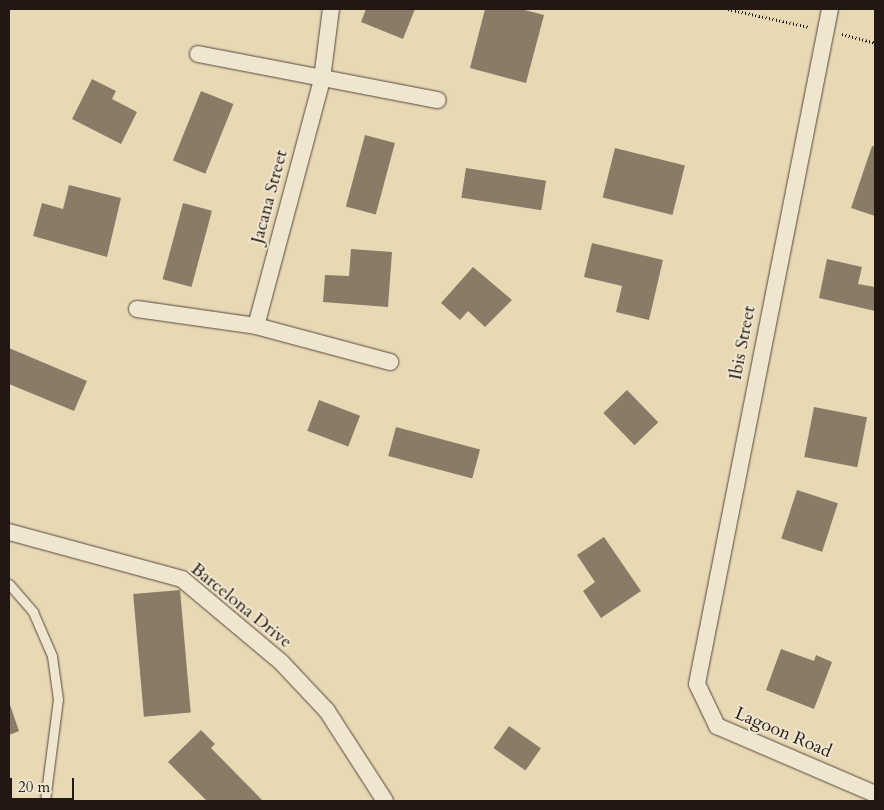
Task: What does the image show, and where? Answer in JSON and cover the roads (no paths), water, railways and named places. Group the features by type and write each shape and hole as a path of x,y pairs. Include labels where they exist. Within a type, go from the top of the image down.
{"street":[{"name":"Jacana Street","path":"256,326 322,79 331,9"},
{"name":"Ibis Street","path":"696,684 824,30 830,9"},
{"path":"198,54 438,100"},
{"path":"137,310 256,326 390,362"},
{"name":"Barcelona Drive","path":"9,532 182,579 281,662 328,711 385,801"},
{"name":"Lagoon Road","path":"696,684 717,726 875,794"}],"lane":[{"path":"9,584 33,612 52,656 58,699 46,801"}]}
